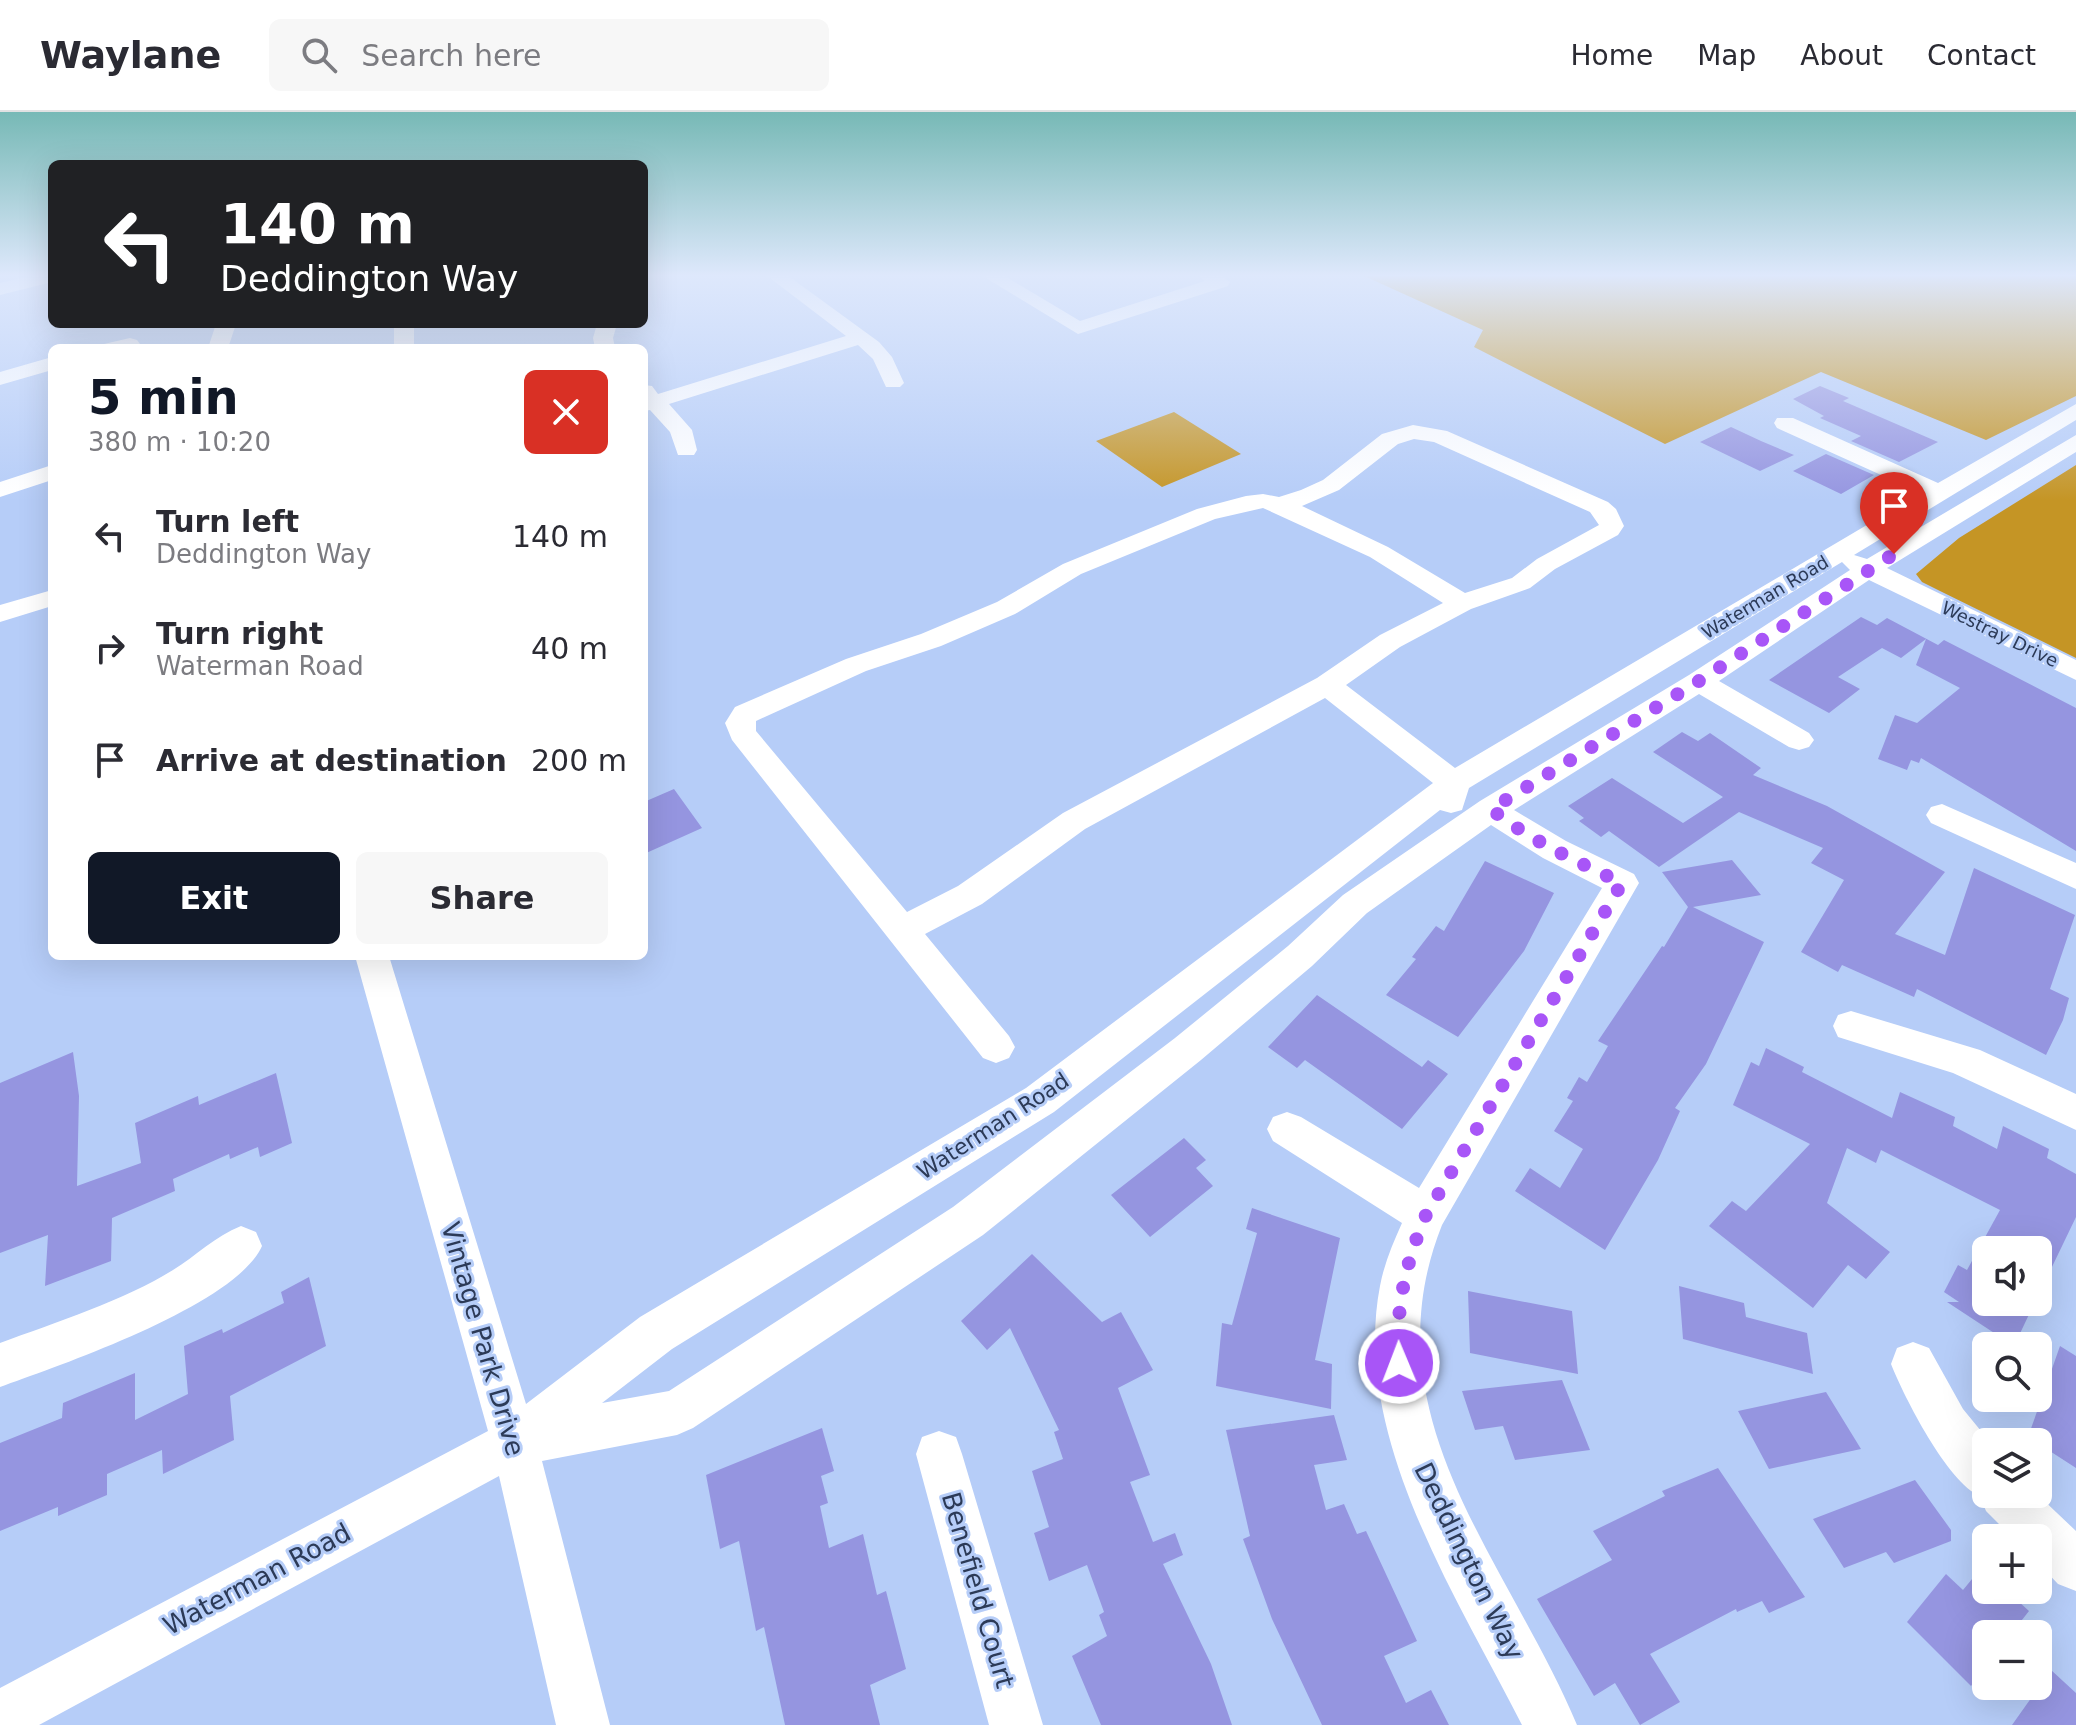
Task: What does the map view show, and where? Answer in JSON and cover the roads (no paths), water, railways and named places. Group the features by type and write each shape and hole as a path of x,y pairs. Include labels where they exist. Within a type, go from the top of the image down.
{"street":[{"path":"648,399 818,350"},
{"path":"875,350 882,357 893,383"},
{"path":"0,379 48,364"},
{"path":"648,399 681,430 686,450"},
{"name":"Waterman Road","path":"0,1717 514,1442 656,1333 1040,1100 1454,783 2076,411"},
{"path":"1785,423 1938,492"},
{"path":"903,930 970,895 1074,821 1327,685 1390,641 1462,603 1521,583 1546,564 1609,530 1612,520 1599,507 1426,432 1390,439 1331,485 1281,505"},
{"name":"Waterman Road","path":"514,1442 677,1412 968,1221 1300,956 1355,904 1491,809 1699,681 1868,569 2076,442"},
{"path":"0,490 48,473"},
{"path":"996,1047 742,733 740,723 745,714 856,665 931,640 1006,608 1072,569 1206,514 1246,503 1263,501 1281,505 1379,552 1462,603"},
{"name":"Westray Drive","path":"1838,553 2076,671"},
{"path":"0,614 48,599"},
{"path":"1699,681 1799,740"},
{"path":"1300,956 1306,921 1428,829 1449,809 1454,783 1327,685"},
{"name":"Deddington Way","path":"1491,809 1519,831 1549,848 1622,883 1426,1215 1409,1256 1400,1296 1397,1339 1401,1387 1415,1450 1435,1503 1550,1725"},
{"path":"1942,815 2076,877"},
{"name":"Vintage Park Drive","path":"373,960 514,1442 583,1725"},
{"path":"1851,1026 1911,1041 1970,1061 2076,1113"},
{"path":"1287,1129 1426,1215"},
{"path":"0,1365 80,1336 174,1293 241,1246"},
{"path":"1913,1364 1947,1425 1972,1457"},
{"name":"Benefield Court","path":"939,1454 1016,1725"},
{"path":"2017,1508 2076,1566"}]}
